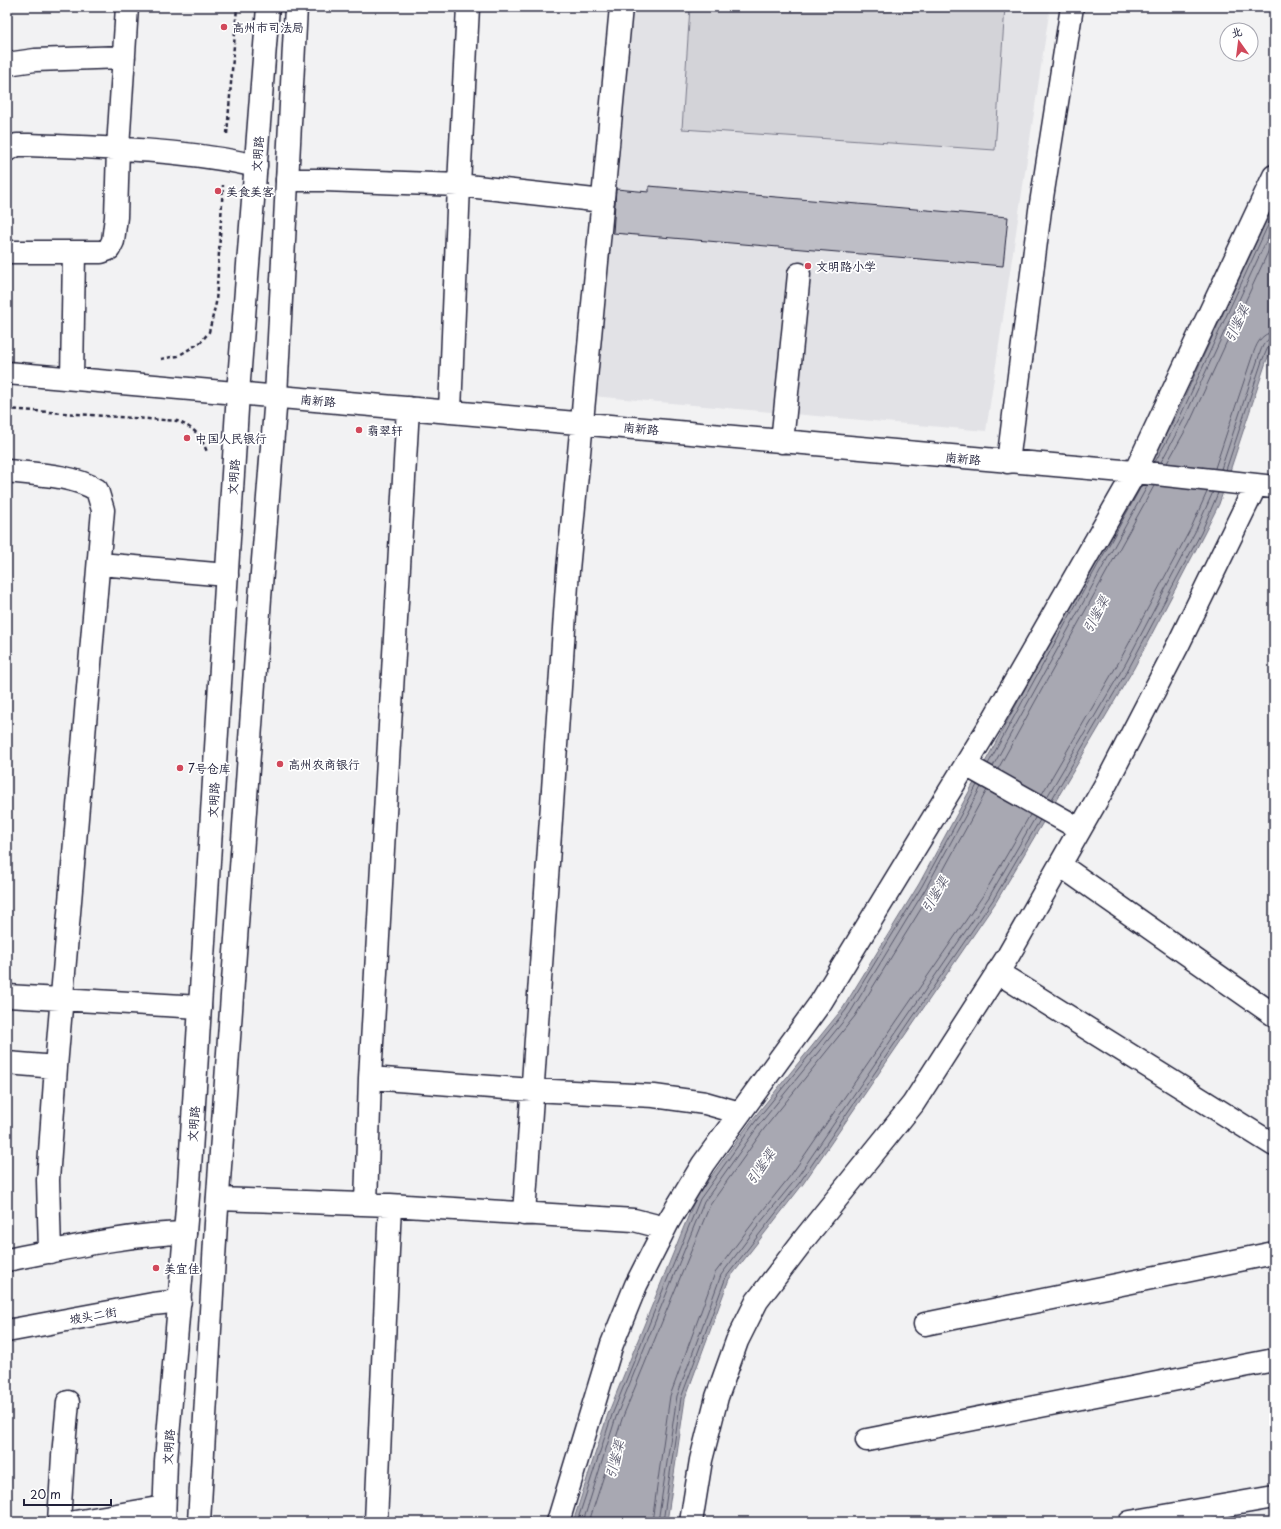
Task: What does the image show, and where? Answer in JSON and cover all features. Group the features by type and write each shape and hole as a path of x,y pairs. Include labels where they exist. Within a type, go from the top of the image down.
{"street":[{"path":"7,252 101,252 106,251 113,241 116,217 118,148 126,7"},
{"name":"文明路","path":"164,1515 166,1461 180,1301 200,1007 238,393 268,7"},
{"path":"199,1522 218,1199 276,396 296,7"},
{"path":"450,412 468,7"},
{"path":"524,1214 568,570 621,7"},
{"path":"1008,462 1040,210 1072,7"},
{"path":"7,64 35,60 124,56"},
{"path":"7,150 17,145 118,148 225,159 256,166"},
{"path":"558,1522 612,1344 636,1285 665,1228 702,1164 821,1002 997,713 1135,472 1274,176"},
{"path":"287,180 459,185 603,200"},
{"path":"72,378 74,252"},
{"path":"782,442 799,274"},
{"name":"南新路","path":"7,373 1135,472 1257,485"},
{"path":"366,1204 370,1078 408,408"},
{"path":"7,471 50,475 87,484 97,490 103,510 100,564 56,1067 48,1180 50,1252"},
{"path":"691,1522 701,1460 717,1398 738,1342 757,1301 805,1238 913,1104 997,972 1060,865 1071,824 1107,782 1179,643 1257,485"},
{"path":"100,564 227,575"},
{"path":"966,765 1071,824"},
{"path":"1060,865 1274,1015"},
{"path":"997,972 1274,1145"},
{"path":"7,996 200,1007"},
{"path":"7,1063 56,1067"},
{"path":"370,1078 532,1090 654,1096 705,1103 740,1113"},
{"path":"218,1199 390,1205 634,1220 665,1228"},
{"path":"376,1522 390,1205"},
{"path":"7,1260 111,1241 166,1233 185,1233"},
{"path":"925,1324 1274,1253"},
{"name":"坡头二街","path":"7,1331 153,1304 180,1301"},
{"path":"867,1440 1274,1360"},
{"path":"59,1522 68,1402"},
{"path":"1130,1522 1274,1497"},
{"path":"75,1522 164,1515"}],"path":[{"path":"155,358 178,356 201,342 209,332 216,303 225,159 237,7"},
{"path":"7,409 177,421 189,426 198,433 209,456"}],"shaded area":[{"name":"文明路小学","path":"631,7 1050,7 986,431 592,396"},
{"path":"690,7 1005,7 995,150 682,129"}],"water":[{"name":"引鉴渠","path":"1274,203 1274,343 1266,362 1219,504 1134,668 996,902 803,1184 729,1279 685,1399 667,1522 573,1522 608,1414 696,1197 752,1120 843,1008 919,884 1053,637 1175,418"}],"building":[{"path":"649,186 1008,217 1003,266 613,233 616,189 649,192"}],"place":[{"name":"高州市司法局","path":"224,27"},
{"name":"美食美客","path":"218,191"},
{"name":"文明路小学","path":"808,266"},
{"name":"翡翠轩","path":"359,430"},
{"name":"中国人民银行","path":"187,438"},
{"name":"高州农商银行","path":"280,764"},
{"name":"7号仓库","path":"180,768"},
{"name":"美宜佳","path":"156,1268"}]}
